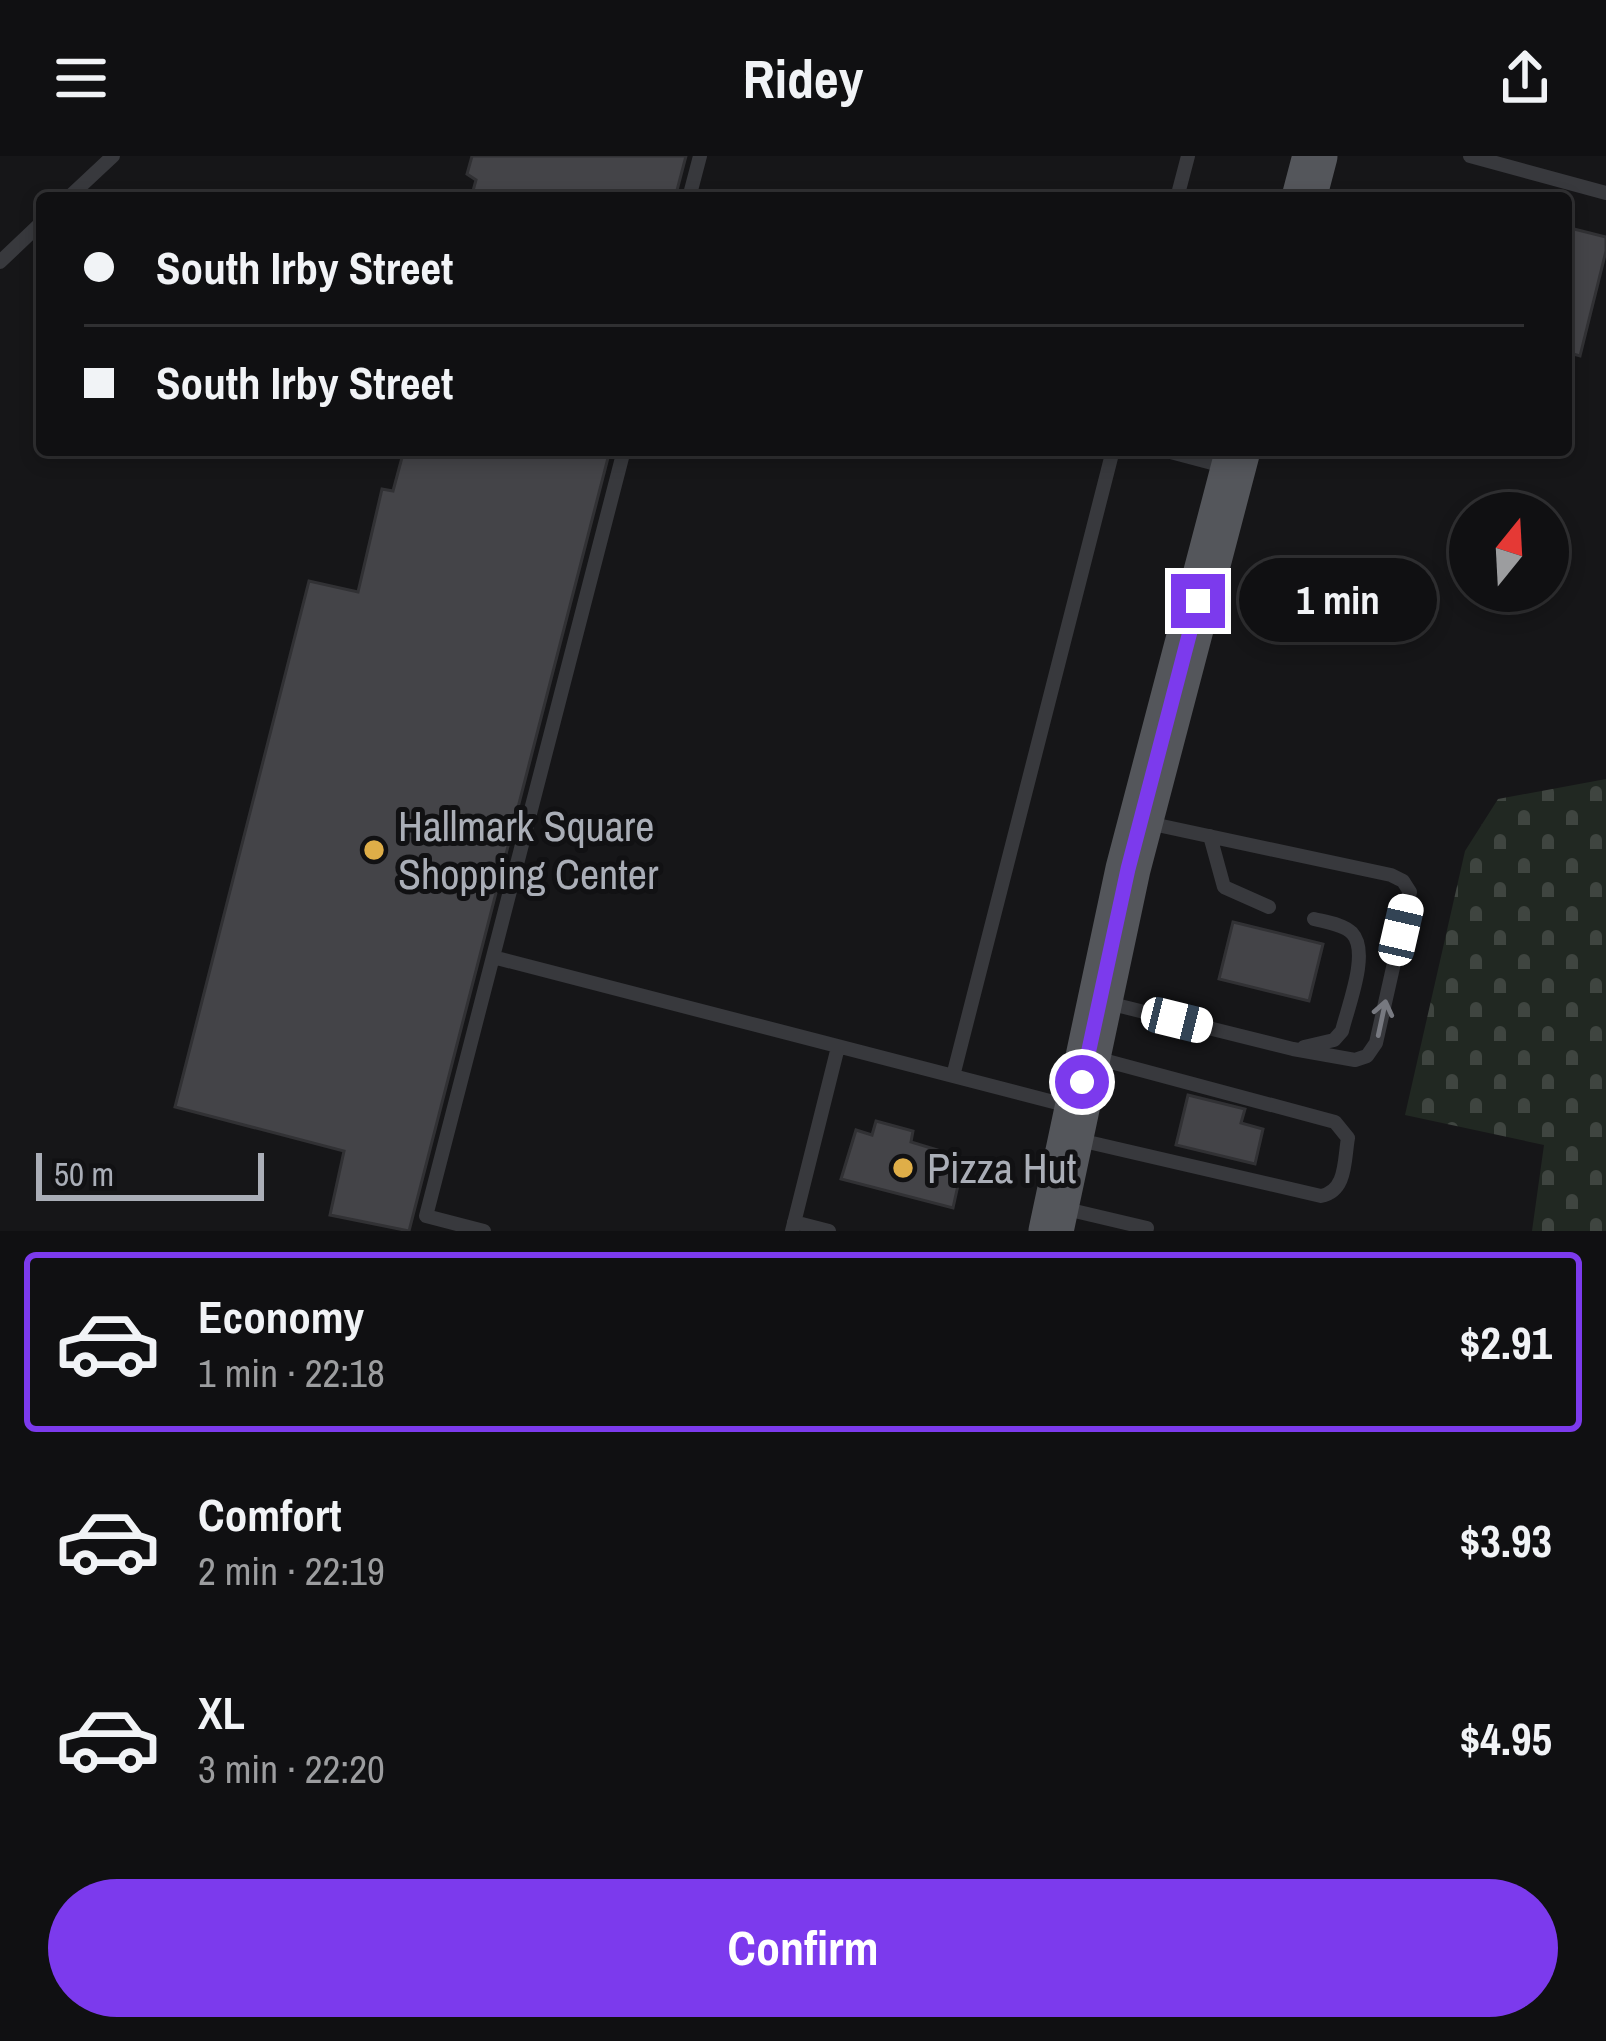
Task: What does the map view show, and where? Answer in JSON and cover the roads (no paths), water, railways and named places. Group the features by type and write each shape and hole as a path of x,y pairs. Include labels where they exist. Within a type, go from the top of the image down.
{"main road":[{"path":"1306,192 1315,156"},
{"path":"1053,1219 1141,822 1236,460"}],"lane":[{"path":"74,192 113,156"},
{"path":"691,192 700,156"},
{"path":"1179,192 1188,156"},
{"path":"1470,156 1606,193"},
{"path":"0,262 36,228"},
{"path":"484,1231 426,1216 622,456"},
{"path":"953,1076 1111,456"},
{"path":"1100,1001 1355,1060 1366,1056 1376,1043 1410,892 1403,881 1141,822"},
{"path":"1210,836 1224,887 1269,907"},
{"path":"1293,1048 1334,1040 1342,1031 1361,953 1354,934 1314,919"},
{"path":"493,957 953,1076 1073,1122 1321,1196 1332,1194 1341,1184 1348,1138 1335,1122 1087,1056"},
{"path":"829,1231 793,1227 838,1047"},
{"path":"1053,1219 1146,1231"}],"place":[{"name":"Hallmark Square Shopping Center","path":"374,850"},
{"name":"Pizza Hut","path":"903,1168"}]}
